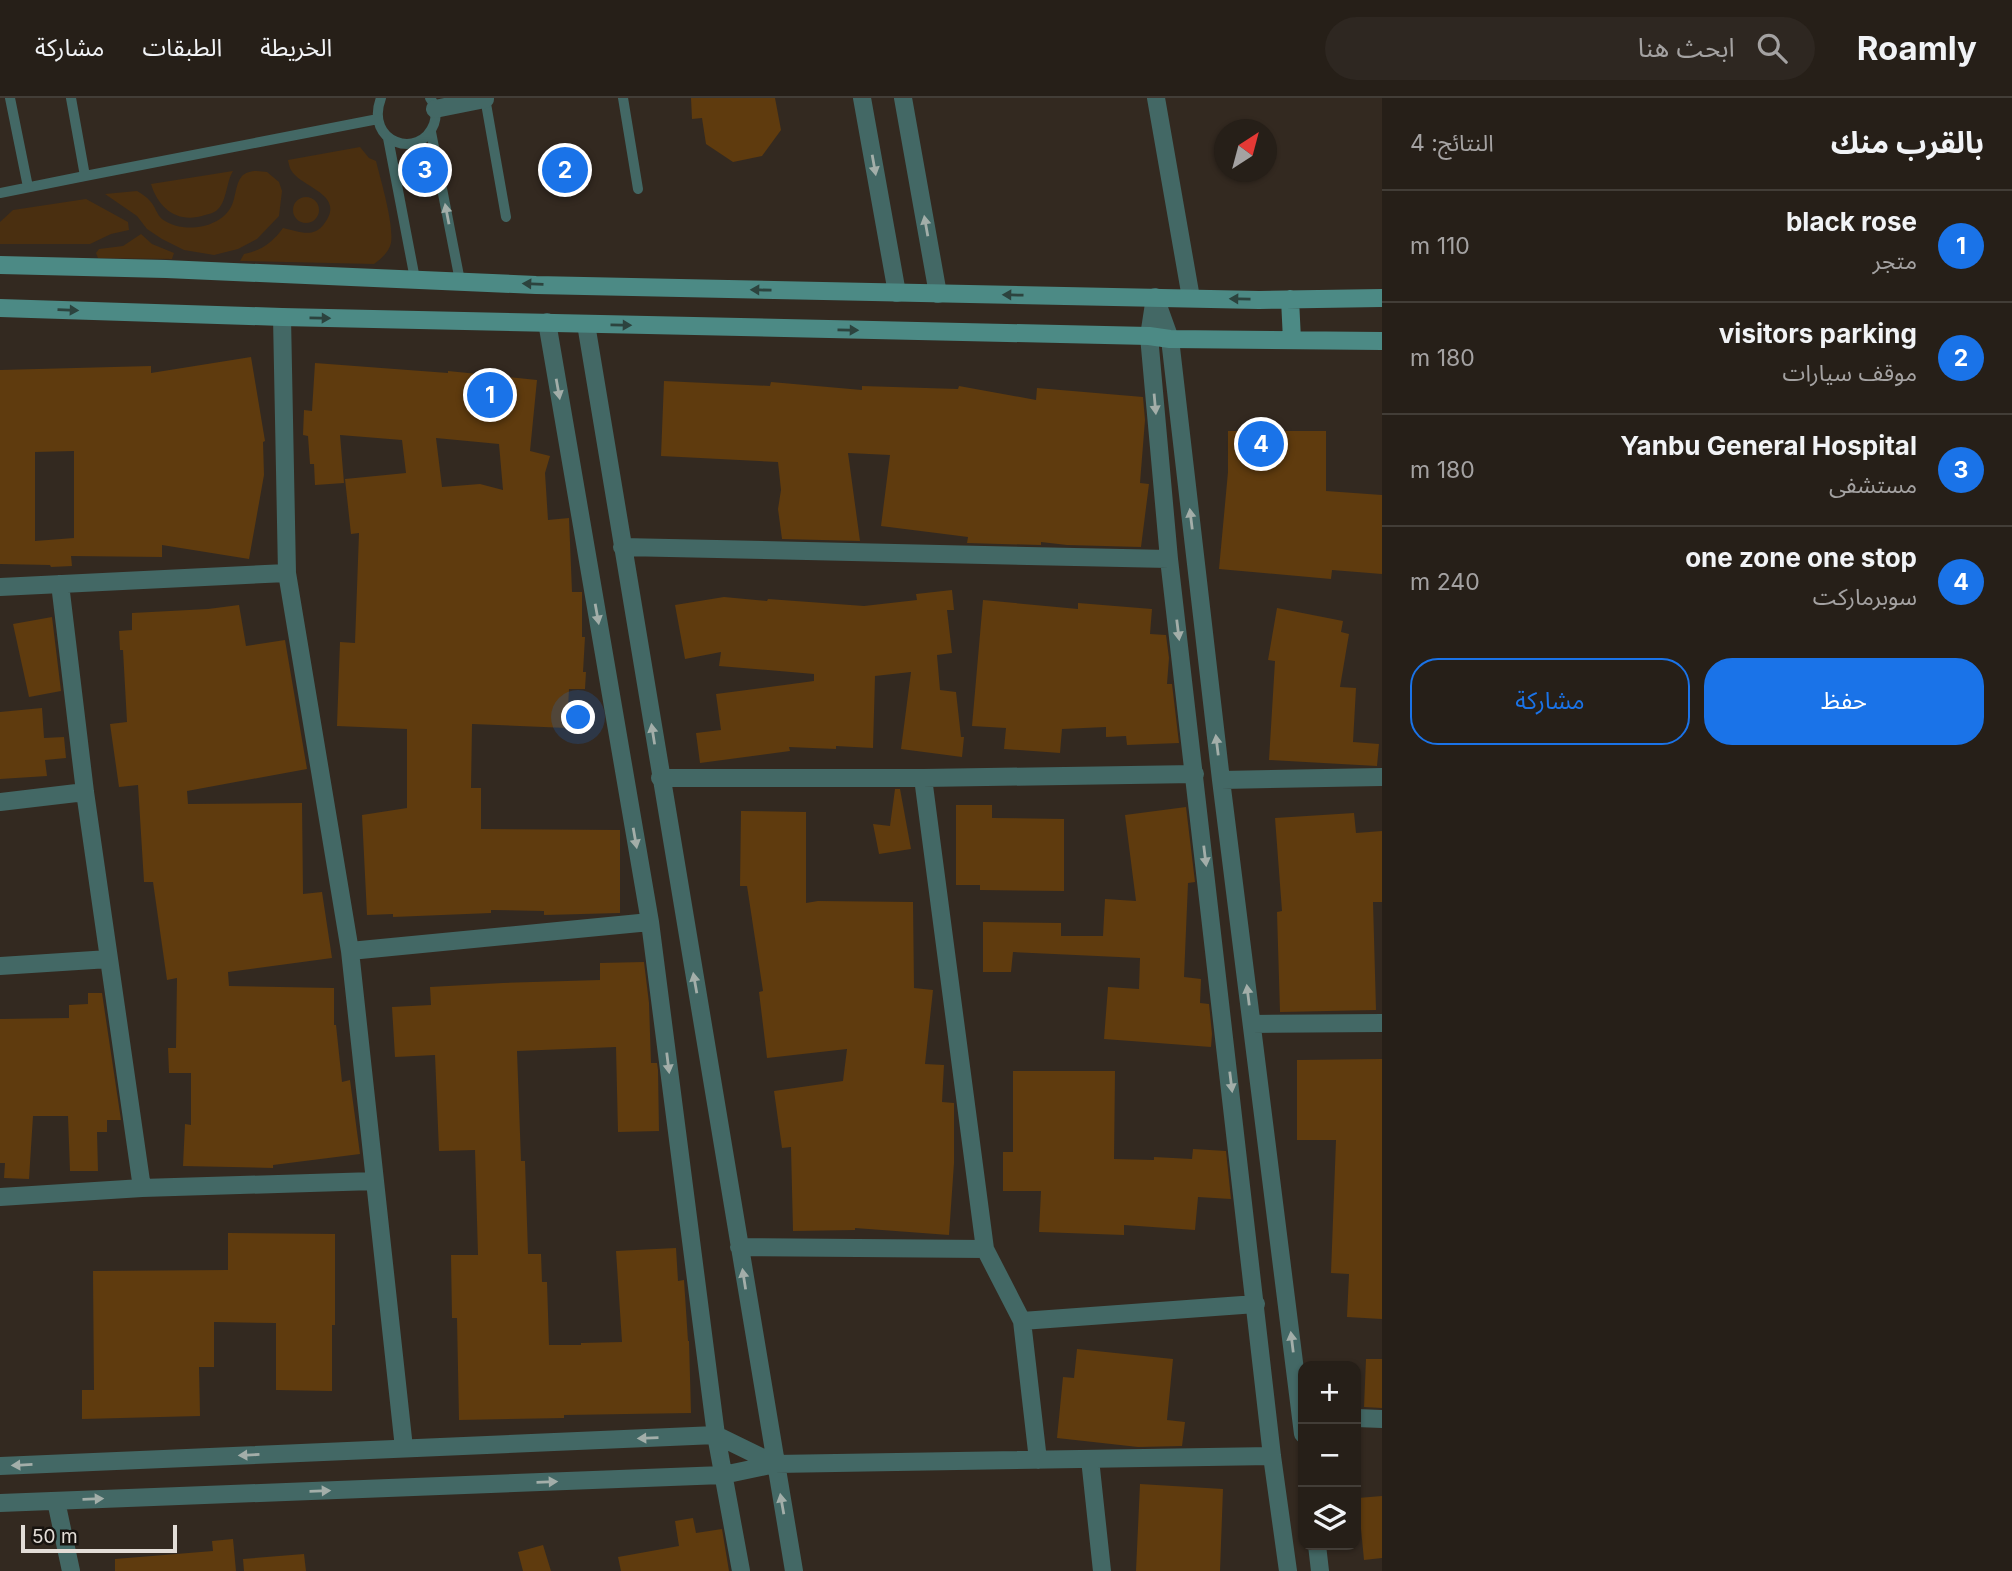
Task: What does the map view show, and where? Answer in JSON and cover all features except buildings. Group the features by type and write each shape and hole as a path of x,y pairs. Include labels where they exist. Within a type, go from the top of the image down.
{"main road":[{"path":"0,265 166,269 536,285 1191,299 1382,298"},
{"path":"1290,299 1293,340"},
{"path":"0,308 282,317 1149,336 1170,339 1382,341"}],"street":[{"path":"862,98 897,293"},
{"path":"903,98 938,294"},
{"path":"1156,98 1191,299"},
{"path":"433,104 485,99"},
{"path":"1155,297 1149,336 1170,559 1287,1571"},
{"path":"1155,297 1170,339 1221,780 1298,1383"},
{"path":"282,317 288,573 350,951 404,1448"},
{"path":"547,322 650,922 716,1435 741,1571"},
{"path":"586,324 793,1571"},
{"path":"622,547 1170,559"},
{"path":"0,587 288,573"},
{"path":"60,584 85,792 142,1188"},
{"path":"660,778 1195,774"},
{"path":"1221,780 1382,777"},
{"path":"923,778 985,1248 1022,1321 1038,1460"},
{"path":"0,802 85,792"},
{"path":"350,951 650,922"},
{"path":"0,967 109,959"},
{"path":"1252,1024 1382,1023"},
{"path":"0,1197 142,1188 375,1181"},
{"path":"739,1247 985,1248"},
{"path":"1022,1321 1256,1304"},
{"path":"1361,1418 1382,1419"},
{"path":"0,1466 716,1435 775,1464"},
{"path":"0,1503 723,1475 775,1464 1272,1456"},
{"path":"1090,1459 1102,1571"},
{"path":"56,1501 71,1571"},
{"path":"1318,1550 1320,1571"}],"lane":[{"path":"10,98 28,187"},
{"path":"71,98 85,176"},
{"path":"381,98 376,111 377,119 379,127 388,138 415,279"},
{"path":"623,98 638,189"},
{"path":"485,99 506,217"},
{"path":"433,104 436,117 431,132 460,281"},
{"path":"0,193 377,119"},
{"path":"388,138 403,144 418,142 431,132"}],"shaded area":[{"path":"360,147 369,158 376,161 389,214 391,243 382,258 374,264 240,261 244,254 256,251 271,242 283,228 310,233 320,229 330,214 330,205 326,198 296,176 288,160"},
{"path":"233,171 220,207 212,213 196,217 187,218 171,213 159,201 151,184"},
{"path":"257,171 267,172 279,182 282,191 279,216 257,239 238,249 214,255 184,250 162,239 147,229 137,216 105,194 137,191 149,200 162,219 170,224 200,227 225,214 233,203 242,176"},
{"path":"306,197 315,201 319,210 315,219 306,223 297,219 293,210 297,201"},
{"path":"86,199 128,222 129,230 111,234 90,244 0,244 0,222 13,210"},
{"path":"141,234 152,244 174,253 172,259 98,258 96,253 99,249 123,246"}],"place":[{"name":"Yanbu General Hospital","path":"425,170"},
{"name":"visitors parking","path":"565,170"},
{"name":"black rose","path":"490,395"},
{"name":"one zone one stop","path":"1261,444"}]}
